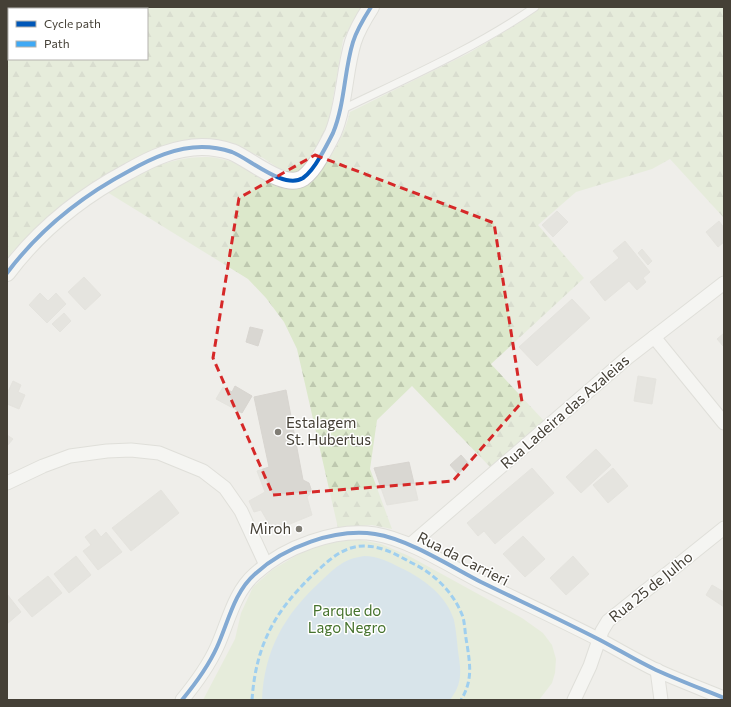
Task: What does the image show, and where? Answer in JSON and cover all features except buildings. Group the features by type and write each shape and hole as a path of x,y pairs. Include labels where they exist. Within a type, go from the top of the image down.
{"street":[{"path":"7,273 36,239 65,212 111,180 158,156 187,148 203,147 219,149 232,152 284,180 294,181 303,178 317,162 334,132 340,111 350,54 354,40 360,25 371,7"},
{"name":"Rua Ladeira das Azaleias","path":"410,545 626,358 724,284"},
{"path":"654,337 724,423"},
{"path":"7,483 43,466 70,456 107,451 131,450 159,453 203,471 225,488 241,511 266,565"},
{"name":"Rua 25 de Julho","path":"574,700 590,666 602,631 608,621 724,528"},
{"name":"Rua da Carrieri","path":"182,700 206,669 243,588 254,574 291,550 326,537 344,533 374,534 410,545 657,670 724,698"},
{"path":"657,670 661,700"}],"lane":[{"path":"340,111 468,48 535,7"}],"highlighted area":[{"path":"315,155 494,223 522,402 453,481 273,495 213,358 239,198"}],"green space":[{"path":"7,7 361,7 343,40 331,110 325,135 305,167 296,173 286,173 263,158 235,145 211,140 185,140 159,148 52,214 13,251 7,259"},
{"path":"541,7 724,7 724,218 670,159 652,169 576,192 538,225 584,278 491,364 545,422 492,469 412,386 377,420 370,469 392,529 372,525 338,528 297,349 284,322 266,298 248,279 107,192 131,178 155,167 180,159 194,157 221,159 239,164 256,173 271,184 284,189 294,189 304,186 316,177 335,149 350,112 469,53"},
{"name":"Parque do Lago Negro","path":"350,538 381,544 409,556 522,618 543,633 552,645 556,659 555,673 552,683 539,700 203,700 235,639 241,613 253,587 272,570 316,544"}],"water":[{"path":"364,556 383,560 410,572 440,595 446,603 454,620 460,671 457,688 450,700 262,700 267,666 278,635 286,621 307,595 335,568 350,559"}],"marked path":[{"path":"252,700 258,661 264,644 279,613 303,585 328,562 344,550 364,546 371,546 389,552 420,567 443,585 449,592 463,617 470,666 469,679 465,693 461,700"}],"cycle path":[{"path":"7,273 33,242 62,215 111,181 164,154 192,147 210,147 232,152 277,177 295,181 303,178 317,163 333,133 340,111 353,42 363,19 371,7"},
{"path":"182,700 206,668 217,647 232,608 248,581 255,574 267,564 295,548 327,537 360,533 388,537 415,547 481,582 600,640 656,670 724,698"}],"place":[{"name":"Estalagem St. Hubertus","path":"278,432"},
{"name":"Miroh","path":"299,529"}]}
